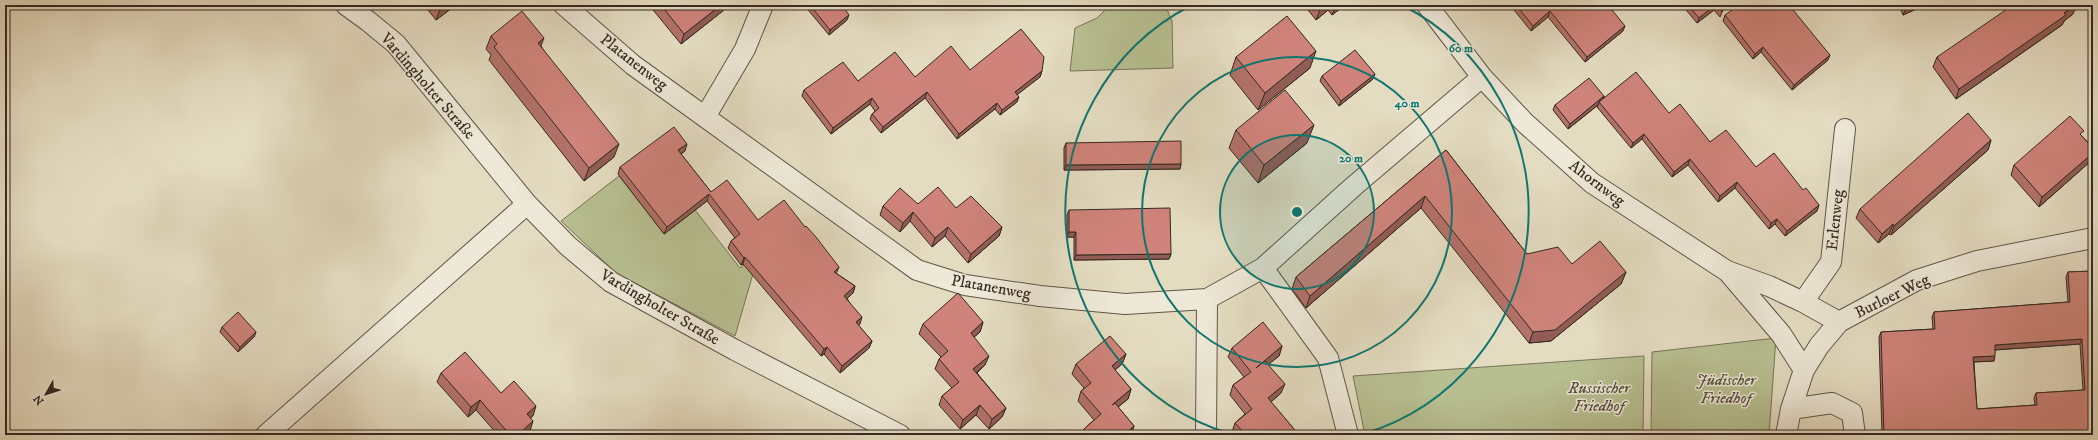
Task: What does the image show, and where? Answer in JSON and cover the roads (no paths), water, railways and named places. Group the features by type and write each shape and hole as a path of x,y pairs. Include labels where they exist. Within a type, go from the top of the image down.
{"street":[{"name":"Vardingholter Straße","path":"346,5 396,44 527,204 568,246 611,282 735,350 900,435"},
{"name":"Platanenweg","path":"564,5 633,65 917,270 965,285 1040,296 1125,304 1207,299 1263,268 1354,186 1482,77"},
{"path":"705,117 745,49 763,5"},
{"name":"Ahornweg","path":"1427,5 1482,77 1525,123 1592,183 1727,271 1769,286 1803,302 1839,322"},
{"name":"Erlenweg","path":"1803,302 1831,262 1845,129"},
{"path":"266,435 527,204"},
{"name":"Burloer Weg","path":"1786,435 1791,409 1804,370 1819,346 1839,322 1917,280 1977,261 2093,238"},
{"path":"1263,268 1328,358 1348,435"},
{"name":"Ahornweg","path":"1727,271 1781,334 1804,370"},
{"path":"1206,435 1207,299"},
{"path":"1791,409 1832,403 1852,413 1855,435"}],"park label":[{"name":"Jüdischer Friedhof","path":"1726,389"},
{"name":"Russischer Friedhof","path":"1599,397"}]}
